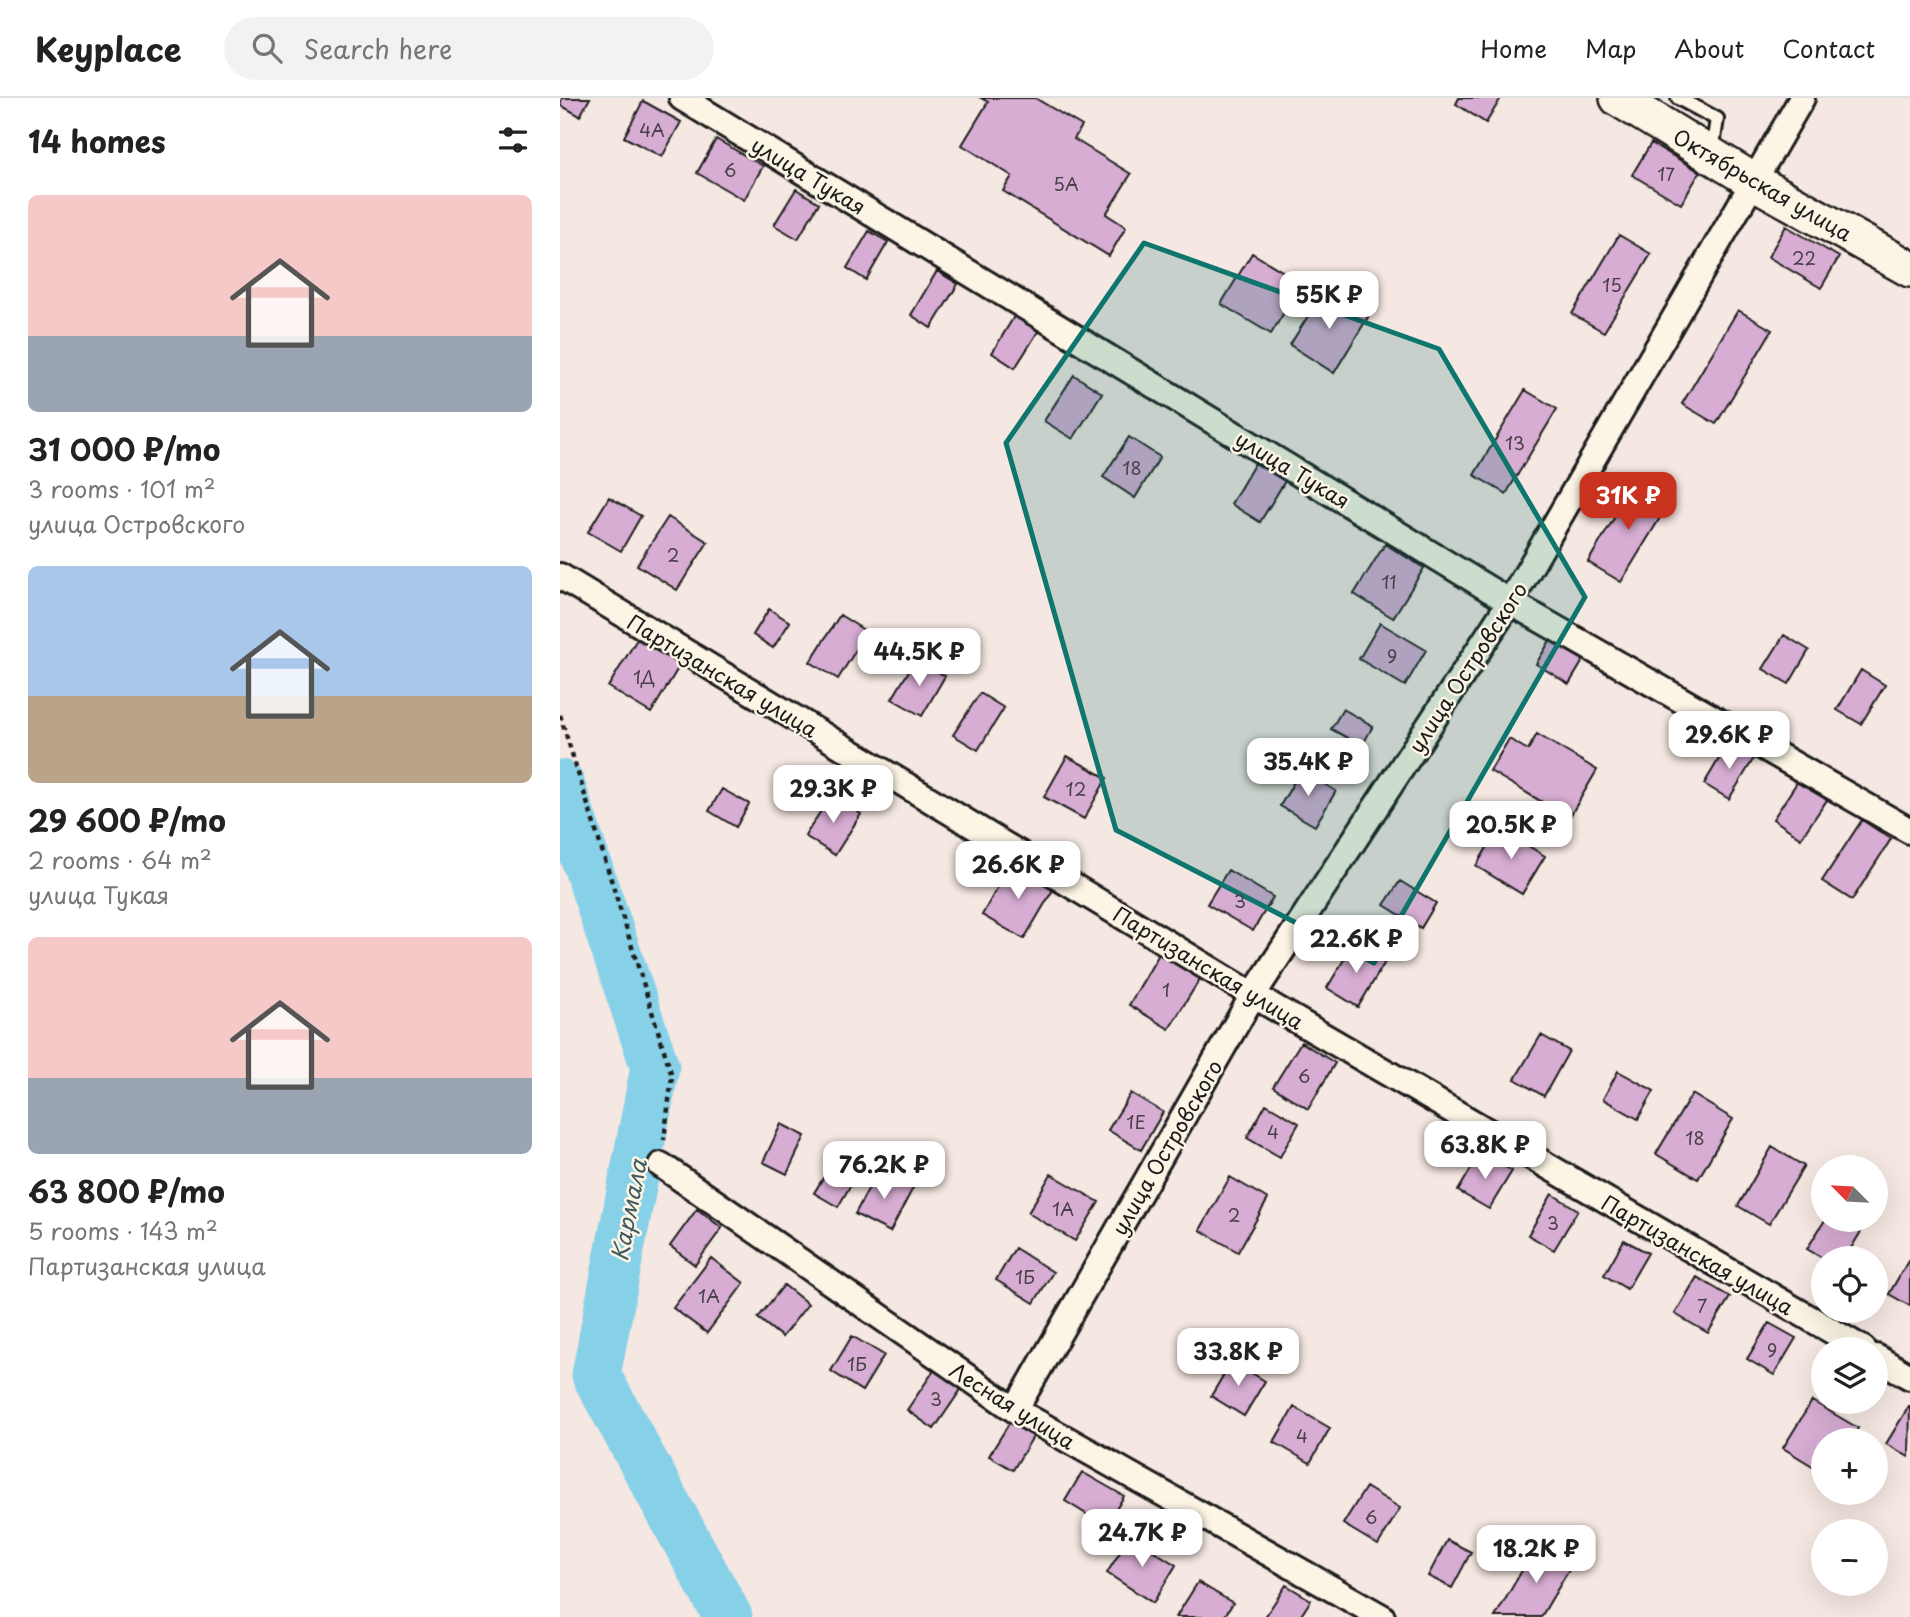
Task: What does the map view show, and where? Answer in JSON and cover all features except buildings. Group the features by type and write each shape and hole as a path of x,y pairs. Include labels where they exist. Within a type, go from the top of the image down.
{"main road":[{"name":"Октябрьская улица","path":"1618,98 1753,181 1910,269"}],"street":[{"name":"улица Тукая","path":"682,98 1510,601 1910,831"},
{"name":"улица Островского","path":"1015,1410 1253,995 1510,601 1802,98"},
{"name":"Партизанская улица","path":"561,576 1253,995 1842,1337"},
{"name":"Лесная улица","path":"661,1165 1015,1410 1382,1617"},
{"path":"1888,1364 1910,1377"}],"lane":[{"path":"1678,98 1717,119 1711,156"}],"path":[{"path":"560,715 672,1076 661,1165"}],"highlighted area":[{"path":"1144,243 1439,349 1585,597 1374,963 1116,830 1006,443"}],"waterway":[{"name":"Кармала","path":"560,784 655,1067 596,1375 728,1617"}]}
